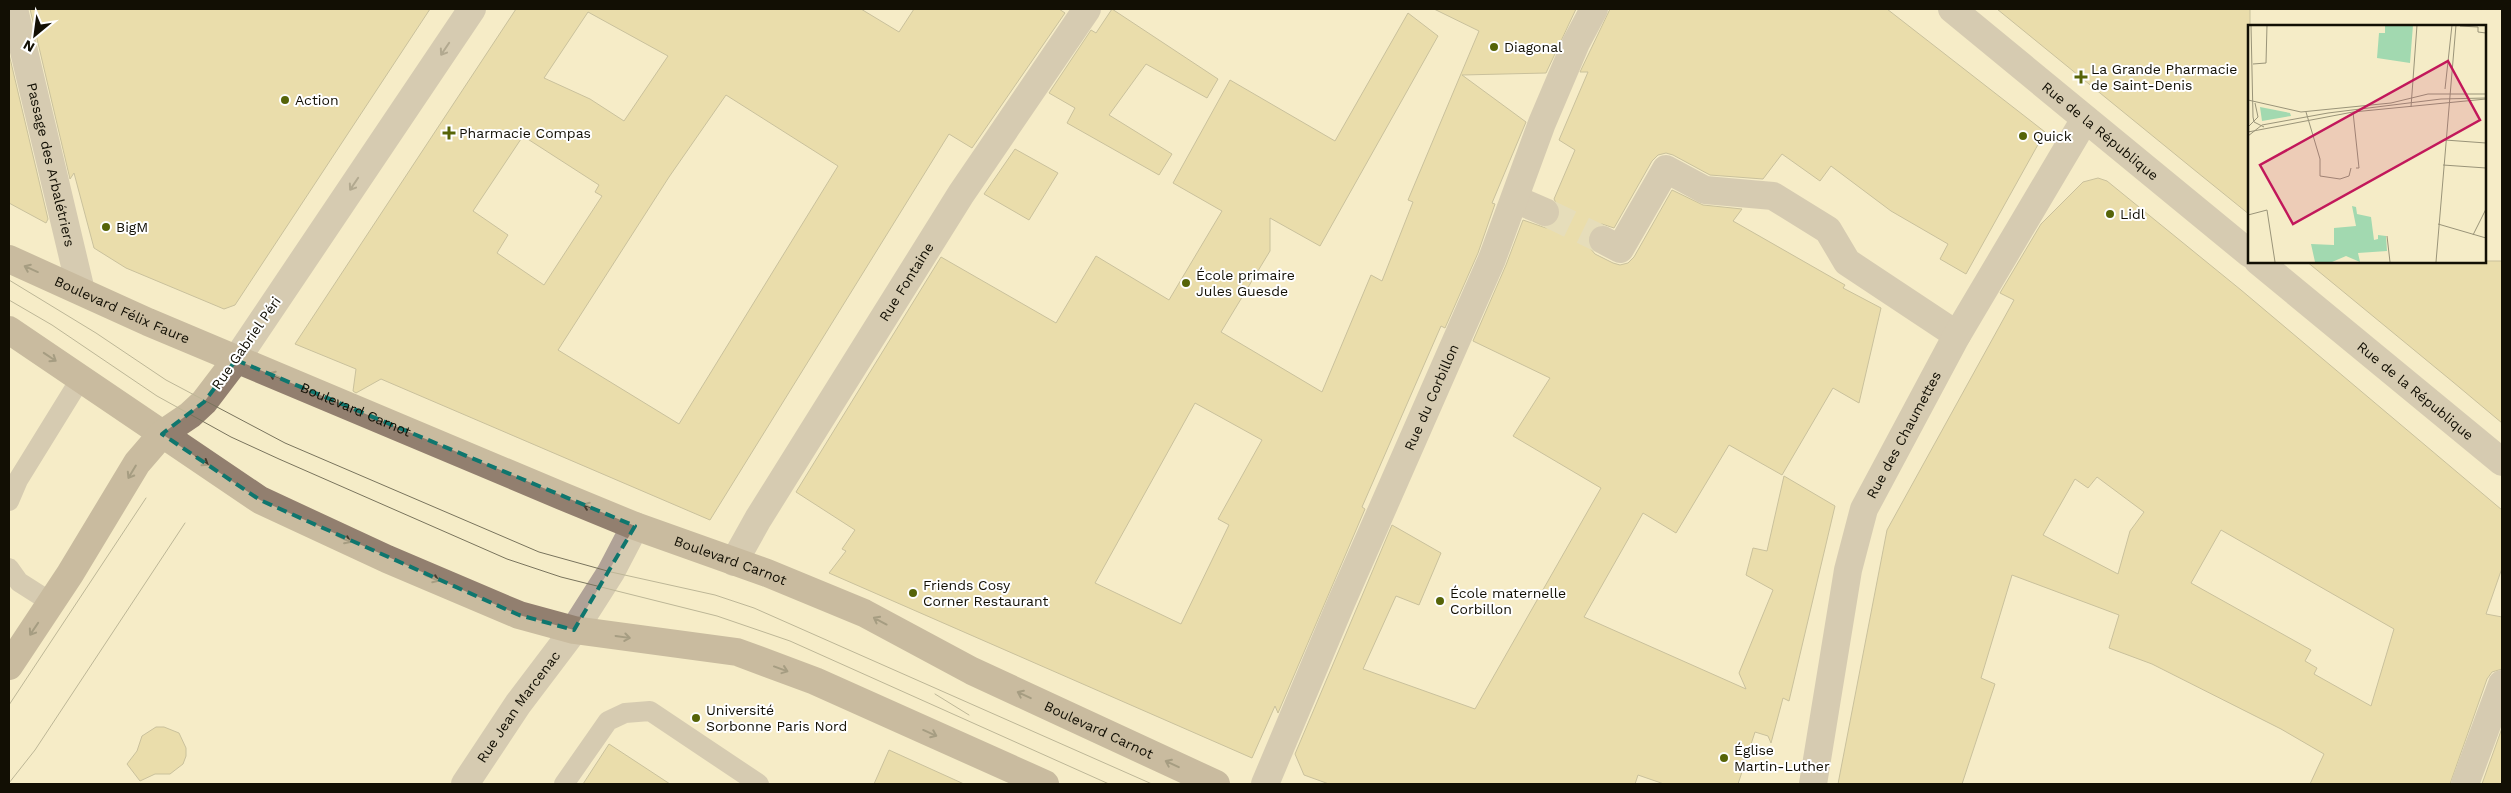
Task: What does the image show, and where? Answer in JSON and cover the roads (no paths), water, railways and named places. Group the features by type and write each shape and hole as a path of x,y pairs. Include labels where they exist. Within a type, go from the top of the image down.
{"street":[{"name":"Passage des Arbalétriers","path":"14,9 81,291"},
{"name":"Rue Gabriel Péri","path":"9,666 52,603 137,463 162,434 190,415 204,402 236,360 472,9"},
{"name":"Rue Fontaine","path":"734,562 758,519 960,194 1087,9"},
{"name":"Rue du Corbillon","path":"1265,784 1515,199 1542,123 1576,43 1594,9"},
{"name":"Rue de la République","path":"1952,9 2248,252"},
{"name":"Rue des Chaumettes","path":"1813,784 1848,570 1864,509 1957,335 2085,119"},
{"path":"1603,240 1620,249 1666,169 1726,203 1773,196 1828,230 1846,262 1957,335"},
{"path":"1515,199 1546,212"},
{"name":"Boulevard Félix Faure","path":"9,259 236,360"},
{"name":"Rue de la République","path":"2259,262 2502,462"},
{"path":"9,330 260,500 387,559 519,616 574,630 737,652 815,681 1045,784"},
{"name":"Boulevard Carnot","path":"236,360 635,526 734,562 864,613 972,671 1216,784"},
{"name":"Rue Jean Marcenac","path":"465,784 518,704 574,630 607,580 635,526"},
{"path":"2465,784 2502,684"}],"lane":[{"path":"9,501 28,464 82,378"},
{"path":"9,568 19,582 52,603"},
{"path":"564,784 608,721 625,713 650,711 759,784"}],"tunnel":[{"path":"1545,212 1603,240"}],"tram line":[{"path":"9,280 96,333 166,380 285,443 539,552 611,572 715,595 754,608 1152,784"},
{"path":"9,300 52,325 157,396 231,437 279,459 507,559 561,577 717,616 790,641 1109,784"},
{"path":"9,705 146,498"},
{"path":"9,783 35,750 185,523"},
{"path":"935,694 969,715"}],"place":[{"name":"Diagonal","path":"1494,47"},
{"name":"La Grande Pharmacie de Saint-Denis","path":"2081,77"},
{"name":"Action","path":"285,100"},
{"name":"Pharmacie Compas","path":"449,133"},
{"name":"Quick","path":"2023,136"},
{"name":"Lidl","path":"2110,214"},
{"name":"BigM","path":"106,227"},
{"name":"École primaire Jules Guesde","path":"1186,283"},
{"name":"Friends Cosy Corner Restaurant","path":"913,593"},
{"name":"École maternelle Corbillon","path":"1440,601"},
{"name":"Université Sorbonne Paris Nord","path":"696,718"},
{"name":"Église Martin-Luther","path":"1724,758"}]}
